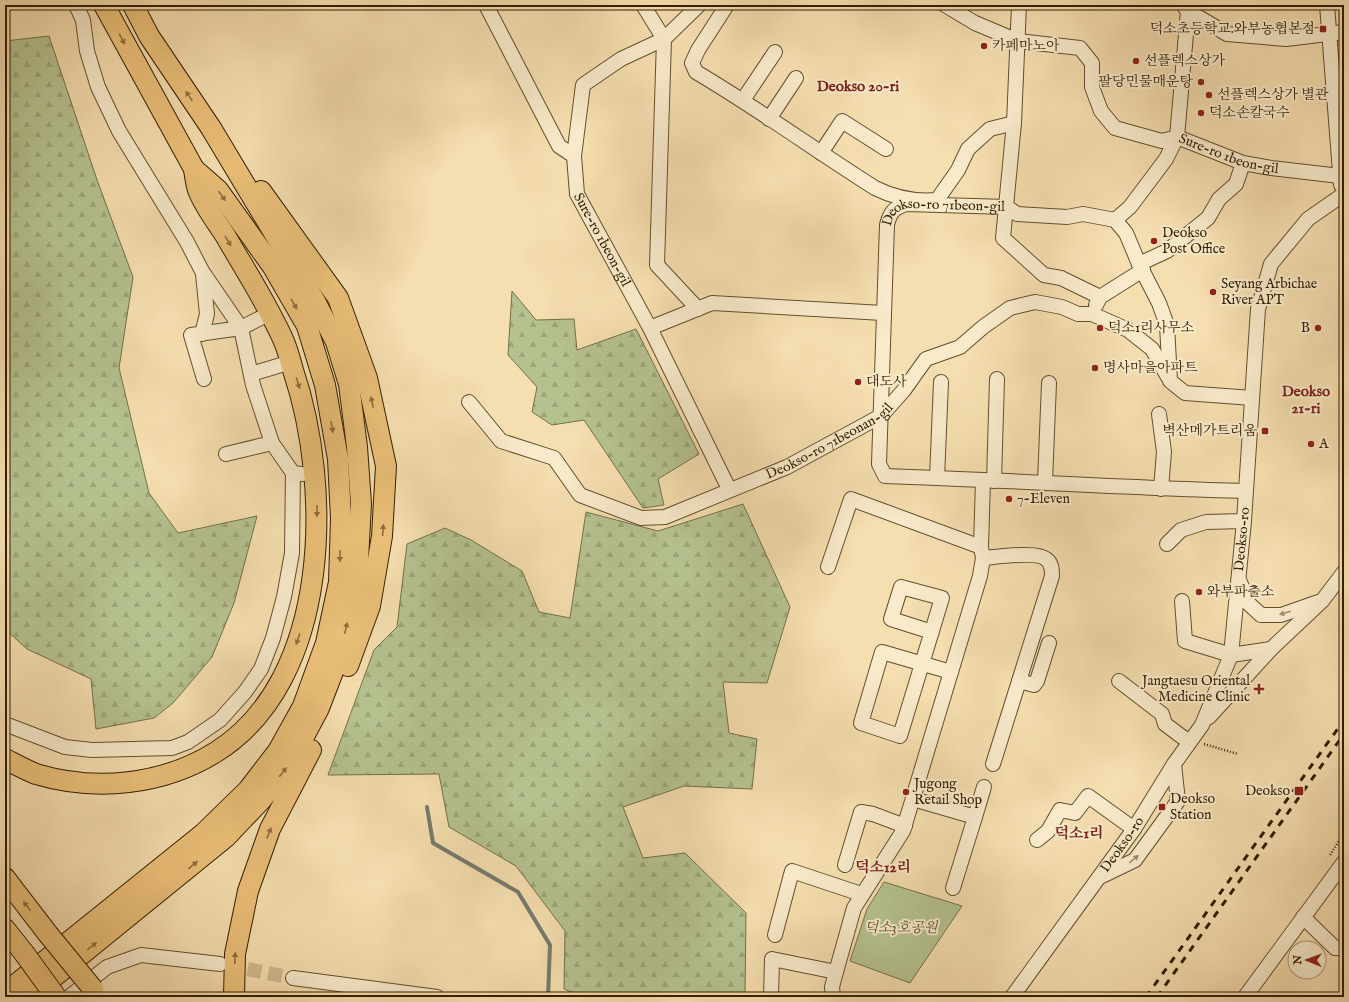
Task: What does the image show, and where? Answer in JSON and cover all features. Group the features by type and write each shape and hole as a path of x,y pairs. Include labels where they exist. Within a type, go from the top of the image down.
{"highway":[{"path":"5,759 35,773 73,782 113,785 160,776 195,765 223,748 248,728 288,667 304,621 314,566 317,510 316,476 303,400 283,338 198,190 194,169 104,5"},
{"path":"28,997 214,847 262,799 292,759 319,708 340,656 357,579 361,504 357,447 349,384 336,342 316,303 211,128 149,36 133,5"},
{"path":"211,128 279,213 338,298 367,378 386,466 382,536 370,606 336,701 270,829 248,891 235,954 234,997"},
{"path":"5,993 204,833 248,790 278,751 303,706 326,643 339,582 341,518 338,459 325,385 307,326 273,267 218,190 194,169"},
{"path":"5,878 48,934 97,993"},
{"path":"5,929 56,997"},
{"path":"5,934 24,953"}],"street":[{"path":"5,724 65,747 92,750 172,748 188,742 220,720 245,692 261,669 273,638 284,597 292,552 293,473 272,443 251,374 242,328 202,271 116,124 98,87 88,52 83,20 76,5"},
{"path":"643,5 664,39 657,265 698,309"},
{"name":"Sure-ro 1beon-gil","path":"699,5 664,39 621,59 583,85 574,156 577,194 650,328 729,489"},
{"path":"727,5 698,50 692,63 696,72 743,100 769,119 876,188 892,196 923,202 937,200 958,170 968,148 990,129 1014,123"},
{"name":"Sure-ro 1beon-gil","path":"945,5 975,23 1018,41 1080,48 1092,63 1092,87 1101,111 1115,128 1162,141 1177,137 1243,162 1271,168 1340,176"},
{"path":"1019,5 1014,123 1003,238 1044,275 1061,278 1100,297"},
{"path":"1327,5 1328,34 1343,196"},
{"path":"488,6 559,146 574,156"},
{"path":"1252,398 1185,393 1170,381 1167,325 1159,303 1126,233 1115,220 1130,207 1166,159 1177,137 1185,8 1227,34 1286,39 1344,32"},
{"path":"743,100 775,52"},
{"path":"769,119 796,78"},
{"path":"821,153 842,121 886,149"},
{"path":"1092,314 1100,297 1166,251 1208,218 1219,198 1236,184 1243,162"},
{"name":"Deokso-ro","path":"1012,997 1134,829 1174,764 1196,743 1231,655 1244,521 1258,309 1271,264 1308,219 1343,196"},
{"name":"Deokso-ro 71beon-gil","path":"937,478 885,476 879,464 883,313 887,225 889,215 894,208 906,204 1007,207 1017,214 1067,217 1082,214 1115,220"},
{"path":"202,271 207,314 202,334"},
{"name":"Deokso-ro 71beonan-gil","path":"469,402 501,441 554,458 580,495 641,518 665,517 729,489 787,467 881,416 904,390 926,358 960,347 983,327 1010,308 1035,302 1062,307 1078,314 1092,314 1128,330 1152,349 1170,381"},
{"path":"650,328 712,303 883,313"},
{"path":"204,379 191,335 242,328 270,314"},
{"path":"251,374 291,362"},
{"path":"833,997 832,987 854,908 861,894 905,826 980,576 997,379"},
{"path":"941,382 937,478 1045,482 1161,489 1246,491"},
{"path":"1045,482 1049,383"},
{"path":"1159,414 1164,452 1161,489"},
{"path":"226,454 272,443"},
{"path":"293,473 316,476"},
{"path":"828,567 850,499 982,552 1037,555 1046,558 1052,567 1052,576 993,764"},
{"path":"1166,544 1181,530 1206,522 1244,521"},
{"path":"1202,725 1271,649 1322,600 1344,572"},
{"path":"1238,580 1248,603 1261,615 1281,615 1322,600"},
{"path":"1182,601 1185,641 1231,655 1271,649"},
{"path":"932,632 922,664 900,736 861,723 882,652 922,664 951,672"},
{"path":"1019,681 1034,685 1037,681 1050,643"},
{"path":"1119,681 1162,714 1165,724 1196,743"},
{"path":"1100,877 1135,860 1178,801 1174,764"},
{"path":"953,888 984,787"},
{"path":"1037,840 1048,831 1060,810 1075,813 1088,796 1134,829"},
{"path":"913,799 975,816"},
{"path":"845,865 861,812 873,814 905,826"},
{"path":"1245,997 1344,862"},
{"path":"775,935 792,871 861,894"},
{"path":"1303,917 1335,948 1344,948"},
{"path":"69,997 107,967 141,955 220,964"},
{"path":"771,997 772,959 836,972"},
{"path":"293,978 437,997"}],"path":[{"path":"1196,743 1238,754"},
{"path":"1330,855 1344,833"}],"green space":[{"path":"49,36 97,180 133,277 119,368 149,493 178,533 257,516 234,603 212,657 173,703 154,718 96,729 91,679 27,649 5,629 5,41"},
{"path":"512,291 536,320 574,319 577,350 636,329 699,454 658,479 664,505 643,508 584,420 552,425 532,412 537,387 508,355"},
{"path":"743,504 790,607 767,683 723,682 729,733 757,739 752,789 684,786 623,807 643,858 685,853 746,913 745,997 584,997 564,989 565,931 516,866 449,827 439,774 328,775 374,650 397,627 407,544 445,528 471,540 522,571 539,612 570,618 586,512 658,531"},
{"name":"덕소3호공원","path":"884,882 962,906 910,983 850,961 867,909"}],"waterway":[{"path":"427,807 433,843 518,892 550,945 548,997"}],"tunnel":[{"path":"227,965 293,978"}],"railway":[{"path":"1146,997 1344,720"},
{"path":"1157,997 1344,734"}],"place":[{"name":"덕소초등학교.와부농협본점","path":"1323,29"},
{"name":"카페마노아","path":"984,46"},
{"name":"선플렉스상가","path":"1136,61"},
{"name":"팔당민물매운탕","path":"1201,82"},
{"name":"선플렉스상가 별관","path":"1209,95"},
{"name":"덕소손칼국수","path":"1201,113"},
{"name":"Deokso Post Office","path":"1154,241"},
{"name":"Seyang Arbichae River APT","path":"1213,292"},
{"name":"덕소1리사무소","path":"1100,328"},
{"name":"B","path":"1318,328"},
{"name":"명사마을아파트","path":"1095,368"},
{"name":"대도사","path":"858,382"},
{"name":"벽산메가트리움","path":"1265,431"},
{"name":"A","path":"1311,444"},
{"name":"7-Eleven","path":"1009,499"},
{"name":"와부파출소","path":"1199,592"},
{"name":"Jangtaesu Oriental Medicine Clinic","path":"1259,689"},
{"name":"Deokso","path":"1299,791"},
{"name":"Jugong Retail Shop","path":"906,792"},
{"name":"Deokso Station","path":"1162,807"}],"district":[{"name":"Deokso 20-ri","path":"858,86"},
{"name":"Deokso 21-ri","path":"1306,400"},
{"name":"덕소1리","path":"1079,833"},
{"name":"덕소12리","path":"883,867"}]}
